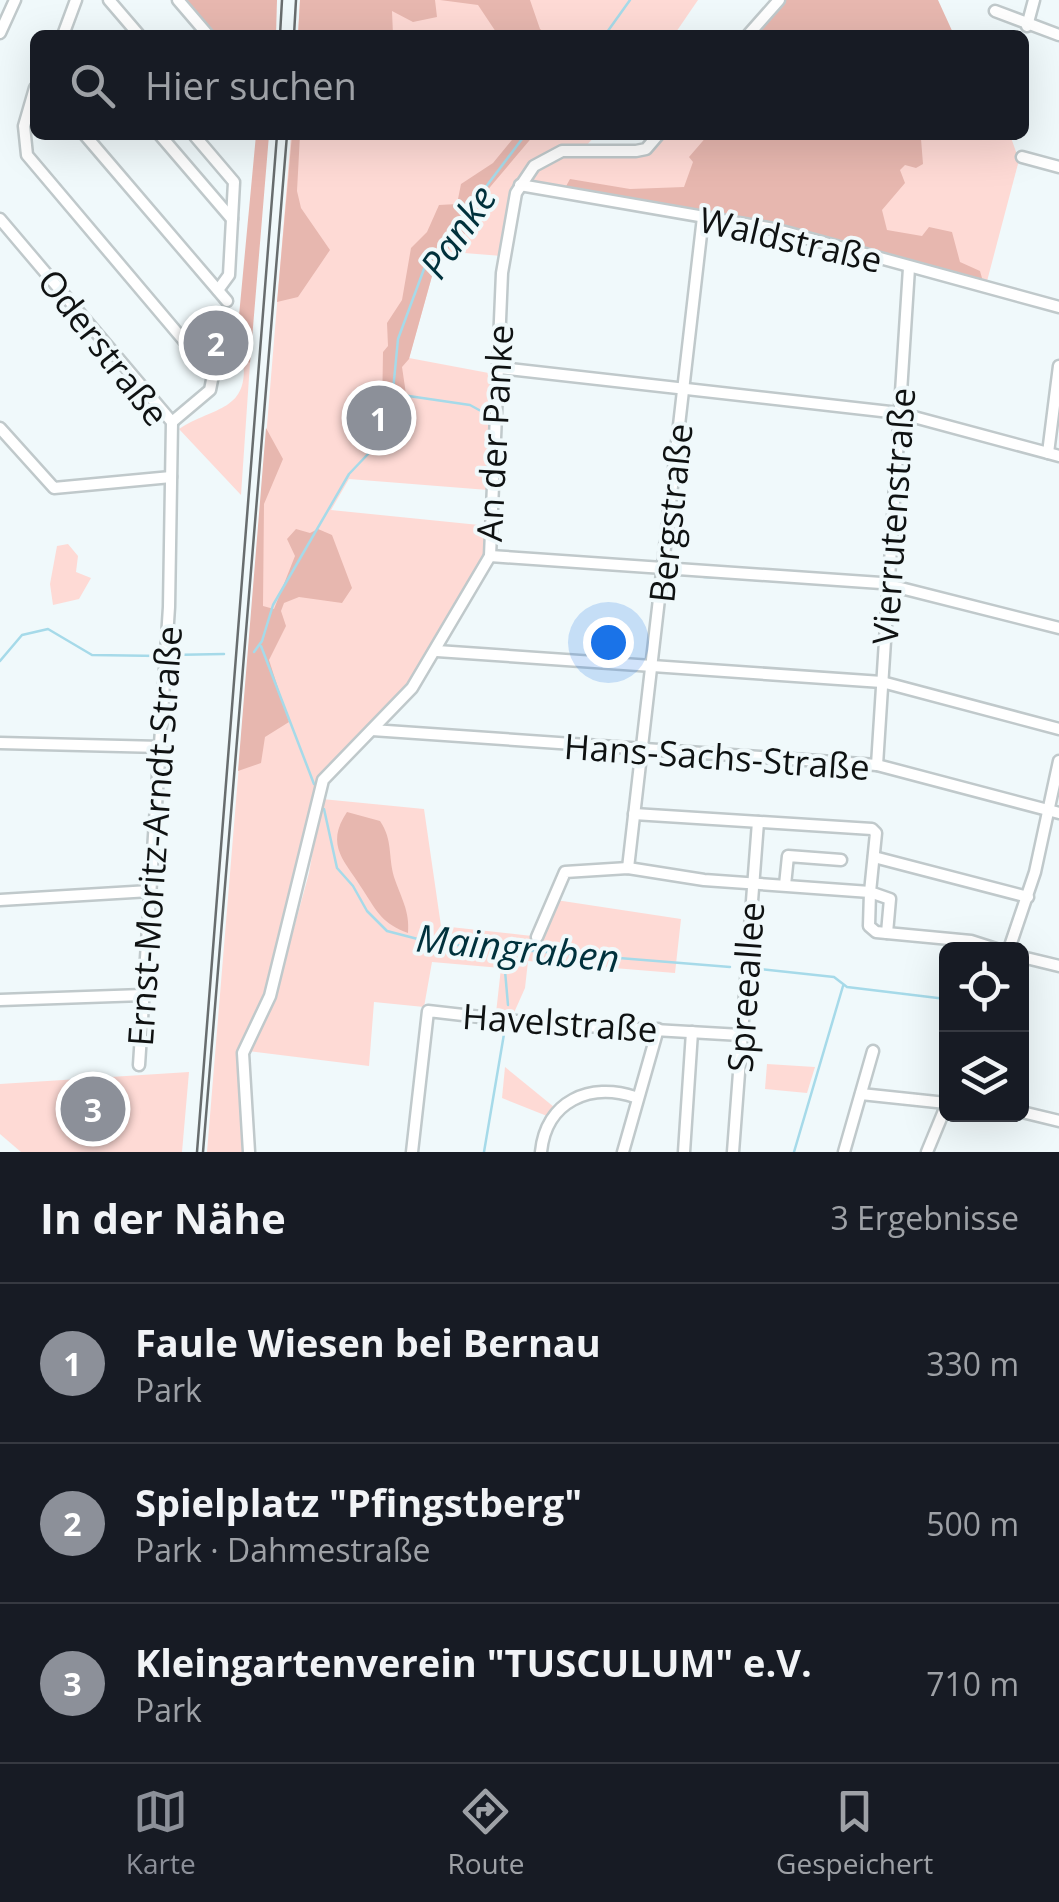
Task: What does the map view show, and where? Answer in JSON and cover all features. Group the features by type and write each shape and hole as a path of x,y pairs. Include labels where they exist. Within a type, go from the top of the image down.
{"street":[{"path":"0,33 3,17 15,0"},
{"path":"65,30 76,0"},
{"path":"109,0 135,30"},
{"path":"178,0 204,30"},
{"path":"752,30 779,0"},
{"path":"1027,26 1034,0"},
{"path":"995,10 1027,26 1059,35"},
{"path":"30,105 24,126 27,155 214,378 210,390 172,422"},
{"path":"89,140 228,301"},
{"path":"164,140 232,219"},
{"path":"169,146 176,140"},
{"path":"198,140 234,182 228,275 218,290"},
{"path":"520,185 534,166 562,151 646,149 654,140"},
{"path":"1022,156 1054,166"},
{"name":"Waldstraße","path":"520,185 774,228 1059,307"},
{"name":"An der Panke","path":"249,1152 243,1061 247,1040 270,996 322,780 412,688 490,556 502,273 520,185"},
{"name":"Bergstraße","path":"628,868 703,217"},
{"name":"Oderstraße","path":"0,219 172,422 169,608"},
{"name":"Vierrutenstraße","path":"876,764 909,268"},
{"path":"500,368 899,414 1054,454 1059,366"},
{"path":"0,428 46,483 63,489 171,477"},
{"path":"490,556 890,584 1059,628"},
{"name":"Ernst-Moritz-Arndt-Straße","path":"139,1064 169,608"},
{"path":"437,651 882,682 1059,729"},
{"name":"Hans-Sachs-Straße","path":"372,730 876,764 1054,811"},
{"path":"0,743 161,747"},
{"path":"1012,942 1054,811 1059,761"},
{"path":"634,814 872,829 876,833 870,928 976,942"},
{"name":"Spreeallee","path":"734,1152 758,822"},
{"path":"786,885 788,856 841,860"},
{"path":"874,857 1028,898"},
{"path":"537,937 566,872 628,868 753,884 870,892 888,897 888,933"},
{"path":"0,900 150,891"},
{"path":"1029,959 1059,966"},
{"path":"0,1000 143,995"},
{"name":"Havelstraße","path":"412,1152 428,1010 533,1023 741,1035"},
{"path":"623,1152 635,1098 658,1029"},
{"name":"Havelstraße","path":"684,1152 692,1032"},
{"path":"844,1152 873,1051"},
{"path":"541,1152 547,1126 579,1096 598,1090 635,1098"},
{"path":"861,1094 939,1103"},
{"path":"1029,1114 1059,1121"},
{"path":"927,1152 939,1122"}],"shaded area":[{"path":"184,0 277,0 276,30 209,30"},
{"path":"300,0 698,0 677,30 298,30"},
{"path":"300,0 435,0 437,17 413,22 392,11 393,30 298,30"},
{"path":"440,0 530,0 541,30 495,30 478,5"},
{"path":"784,0 938,0 952,30 757,30"},
{"path":"256,140 269,140 250,363 243,358 237,337"},
{"path":"291,140 591,140 584,148 630,155 653,140 1012,140 1019,160 986,285 847,244 525,181 502,256 439,251 409,358 494,374 488,490 349,479 331,510 489,526 485,560 411,685 315,789 268,992 247,1033 248,1152 207,1152"},
{"path":"292,140 300,140 297,191 301,208 330,250 298,297 277,302"},
{"path":"512,140 530,140 469,212 464,237 450,237 449,252 439,251 409,359 402,367 406,394 397,399 404,407 393,421 400,427 390,444 382,443 375,434 382,414 387,323 402,300 411,248 427,232 439,205 457,204 461,184 493,163"},
{"path":"704,140 921,140 923,164 916,168 905,165 900,170 905,183 882,210 887,230 922,236 929,227 952,232 960,262 980,271 984,285 847,245 564,190 570,179 630,189 684,187 693,162 689,157"},
{"path":"231,314 236,314 235,353 219,375 196,345"},
{"path":"243,358 250,363 241,495 179,429 235,398 244,376"},
{"path":"266,428 283,459 264,504 263,606 274,609 295,556 287,539 296,529 310,533 318,529 332,535 352,588 342,603 299,597 284,603 281,611 286,626 269,660 289,722 265,737 261,763 238,771"},
{"path":"68,544 78,556 76,572 91,578 79,599 53,605 50,584 57,546"},
{"path":"322,799 424,809 441,926 532,936 537,942 542,940 556,900 681,919 675,973 528,961 525,988 513,1015 496,1013 501,968 432,962 424,1007 374,1002 369,1066 248,1051 273,1005 309,873"},
{"path":"347,812 380,821 384,828 408,933 381,916 340,853 337,835"},
{"path":"767,1064 815,1067 807,1093 765,1089"},
{"path":"505,1067 554,1107 547,1116 502,1098"},
{"path":"189,1072 182,1152 21,1152 0,1134 0,1084"}],"waterway":[{"name":"Panke","path":"609,30 630,0"},
{"name":"Panke","path":"254,652 262,641 273,605 349,474 389,432 398,339 424,269 521,140"},
{"path":"395,394 470,405 490,416"},
{"path":"669,574 697,576"},
{"path":"704,577 743,579"},
{"path":"754,580 774,581"},
{"path":"865,587 878,588"},
{"name":"Panke","path":"0,661 22,635 48,629 92,655 161,656"},
{"name":"Maingraben","path":"261,646 314,784"},
{"name":"Panke","path":"169,655 224,654"},
{"name":"Maingraben","path":"324,809 337,868 367,911 387,931 433,943 730,967"},
{"path":"503,948 508,1005"},
{"name":"Maingraben","path":"760,969 834,977 847,987 939,998"},
{"path":"794,1152 843,986"},
{"path":"484,1152 504,1034"}],"tram line":[{"path":"294,30 296,0"},
{"path":"203,1152 287,140"}],"railway":[{"path":"280,30 282,0"},
{"path":"197,1152 277,140"}],"place":[{"name":"Spielplatz \"Pfingstberg\"","path":"216,343"},
{"name":"Faule Wiesen bei Bernau","path":"379,418"},
{"name":"Kleingartenverein \"TUSCULUM\" e.V.","path":"93,1109"}]}
